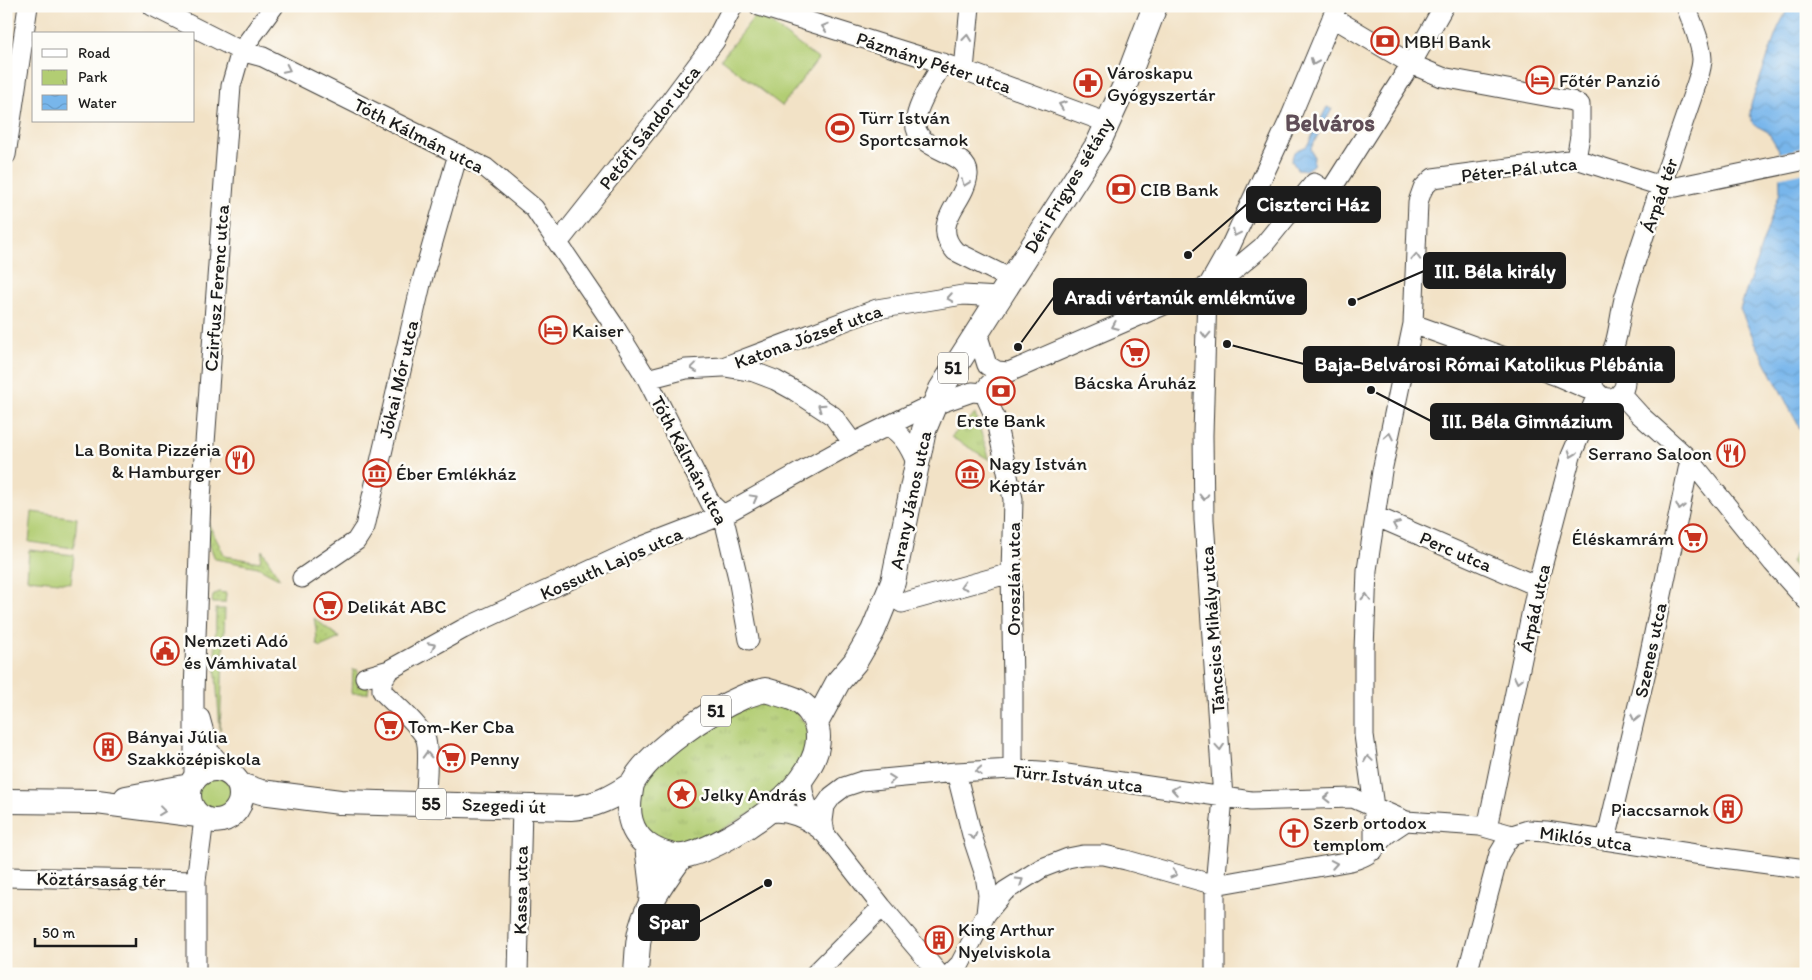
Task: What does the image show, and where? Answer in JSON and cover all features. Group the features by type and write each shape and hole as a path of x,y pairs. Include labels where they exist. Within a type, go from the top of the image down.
{"main road":[{"name":"Déri Frigyes sétány","path":"1005,288 1084,167 1108,123 1136,59 1155,6"},
{"name":"Arany János utca","path":"816,723 838,682 855,662 873,631 893,582 916,462 933,405 948,377 1005,288"},
{"name":"51","path":"796,700 815,694 838,682"},
{"name":"51","path":"630,824 629,804 632,784 647,763 672,742 724,706 745,696 765,690 796,700 809,711 816,723 819,737 814,759 804,775 788,795 764,814 719,842 681,857"},
{"name":"55","path":"97,802 158,793 192,782 206,770 222,770 235,779"},
{"name":"Szegedi út","path":"235,779 261,792 340,802 583,808 605,800 632,784"},
{"path":"235,779 242,796 236,812"},
{"path":"192,782 188,796 190,805 201,817"},
{"name":"55","path":"6,801 97,802 201,817 212,822 229,818 236,812"},
{"name":"Szegedi út","path":"236,812 340,802"},
{"name":"55","path":"583,808 615,817 630,824"},
{"path":"630,824 638,837 647,846 672,856 681,857 665,879 651,904 641,928 636,974"},
{"path":"647,846 652,888 651,904"}],"street":[{"path":"6,155 28,6"},
{"name":"Tóth Kálmán utca","path":"152,6 185,14 241,51 263,57 486,168 534,208 613,324 647,379 711,504 723,515 750,640"},
{"name":"Czirfusz Ferenc utca","path":"194,692 198,582 213,325 230,93 241,51 274,6"},
{"name":"Petőfi Sándor utca","path":"558,242 668,104 709,49 733,6"},
{"name":"Pázmány Péter utca","path":"759,6 964,70 1108,123"},
{"path":"964,70 970,6"},
{"path":"984,393 985,388 991,382 1009,372 1208,289 1262,247 1314,183 1329,193 1411,64 1444,6"},
{"name":"Árpád tér","path":"1617,378 1615,348 1624,300 1697,82 1702,59 1699,42 1686,6"},
{"path":"1208,289 1231,245 1291,116 1334,12 1411,64 1442,77 1572,101 1580,105 1580,136 1576,159"},
{"path":"943,63 921,104 916,118 916,131 924,141 961,161 966,166 968,174 945,226 944,234 948,243 955,250 1005,288"},
{"name":"Jókai Mór utca","path":"302,578 356,541 365,527 421,284 458,154"},
{"name":"Péter-Pál utca","path":"1413,324 1418,202 1423,188 1433,178 1576,159 1661,186 1676,187 1806,160"},
{"name":"Katona József utca","path":"647,379 686,369 723,367 877,309 1005,288"},
{"name":"Táncsics Mihály utca","path":"1208,289 1203,435 1204,520 1223,798 1215,885 1216,974"},
{"path":"1374,850 1374,807 1364,735 1364,650 1367,570 1382,471 1413,324 1557,376 1609,398 1617,378"},
{"path":"977,333 987,365 997,371 1009,372"},
{"path":"723,367 754,372 775,380 795,391 833,416 853,443"},
{"path":"1596,391 1594,376 1617,378"},
{"path":"1617,378 1640,415 1690,460 1773,563 1806,600"},
{"name":"Árpád utca","path":"1488,828 1537,586 1571,456 1596,391"},
{"name":"Kossuth Lajos utca","path":"366,677 389,670 463,630 646,545 723,515 853,443 920,410 972,392 984,393"},
{"name":"Oroszlán utca","path":"984,393 995,417 1013,498 1011,574 1014,683 1012,769"},
{"path":"888,426 909,444 916,462"},
{"name":"Szenes utca","path":"1606,840 1647,667 1690,460"},
{"name":"Perc utca","path":"1375,516 1537,586"},
{"path":"888,594 902,603 1011,574"},
{"path":"389,670 382,682 382,690 408,716 426,739 425,804"},
{"path":"194,692 201,726 210,751 235,779"},
{"path":"192,782 194,692"},
{"name":"Türr István utca","path":"821,830 825,806 832,796 844,787 862,782 956,772 1012,769 1053,772 1223,798"},
{"path":"956,772 984,875 988,895 986,914"},
{"path":"804,775 802,784 804,797 821,830 939,974"},
{"name":"Miklós utca","path":"1223,798 1251,801 1353,798 1406,821 1488,828 1512,835 1528,830 1537,830 1806,869"},
{"name":"Kassa utca","path":"518,974 522,806"},
{"path":"764,814 774,812 790,814 821,830"},
{"path":"196,974 196,881 201,817"},
{"path":"950,974 960,964 986,914 1004,891 1042,868 1068,858 1083,855 1104,855 1215,885 1351,861 1364,857 1374,850 1386,835 1406,821"},
{"path":"1467,974 1499,854 1512,835"},
{"name":"Köztársaság tér","path":"6,877 196,881"},
{"path":"815,974 882,906"}],"green space":[{"path":"757,13 818,59 782,106 721,59"},
{"path":"975,414 990,460 951,437"},
{"path":"32,512 77,518 74,548 29,542"},
{"path":"208,523 225,556 260,562 262,550 280,579 258,567 215,559 208,541"},
{"path":"1806,541 1806,579 1791,562 1801,543"},
{"path":"29,550 74,555 71,583 27,579"},
{"path":"218,592 226,593 225,603 212,603 213,596"},
{"path":"216,609 225,609 220,730 215,663"},
{"path":"314,618 340,638 320,647 317,644"},
{"path":"353,669 358,670 357,685 369,687 368,693 352,693"},
{"path":"765,698 791,707 807,725 809,758 760,808 681,852 641,831 638,787 651,769 729,712"},
{"path":"215,777 222,778 228,782 232,788 232,802 228,808 222,812 215,813 208,812 202,808 198,802 197,795 198,788 202,782 208,778"}],"water":[{"path":"1789,6 1806,6 1806,440 1740,309 1780,192 1779,150 1768,132 1753,124 1750,114 1751,104 1778,28"},
{"path":"1327,107 1332,109 1311,148 1314,157 1313,165 1306,170 1297,169 1292,161 1293,155 1296,151 1307,146"}],"pier":[{"path":"1806,147 1806,172 1777,178 1776,154"}],"place":[{"name":"MBH Bank","path":"1385,41"},
{"name":"Főtér Panzió","path":"1540,80"},
{"name":"Városkapu Gyógyszertár","path":"1088,83"},
{"name":"Türr István Sportcsarnok","path":"840,128"},
{"name":"CIB Bank","path":"1121,189"},
{"name":"Ciszterci Ház","path":"1188,255"},
{"name":"III. Béla király","path":"1352,302"},
{"name":"Kaiser","path":"553,330"},
{"name":"Baja-Belvárosi Római Katolikus Plébánia","path":"1227,344"},
{"name":"Aradi vértanúk emlékműve","path":"1018,347"},
{"name":"Bácska Áruház","path":"1135,353"},
{"name":"III. Béla Gimnázium","path":"1371,390"},
{"name":"Erste Bank","path":"1001,391"},
{"name":"Serrano Saloon","path":"1731,453"},
{"name":"La Bonita Pizzéria & Hamburger","path":"240,460"},
{"name":"Éber Emlékház","path":"377,473"},
{"name":"Nagy István Képtár","path":"970,474"},
{"name":"Éléskamrám","path":"1693,538"},
{"name":"Delikát ABC","path":"328,606"},
{"name":"Nemzeti Adó és Vámhivatal","path":"165,651"},
{"name":"Tom-Ker Cba","path":"389,726"},
{"name":"Bányai Júlia Szakközépiskola","path":"108,747"},
{"name":"Penny","path":"451,758"},
{"name":"Jelky András","path":"682,794"},
{"name":"Piaccsarnok","path":"1728,809"},
{"name":"Szerb ortodox templom","path":"1294,833"},
{"name":"Spar","path":"768,883"},
{"name":"King Arthur Nyelviskola","path":"939,940"}],"district":[{"name":"Belváros","path":"1330,123"}]}
